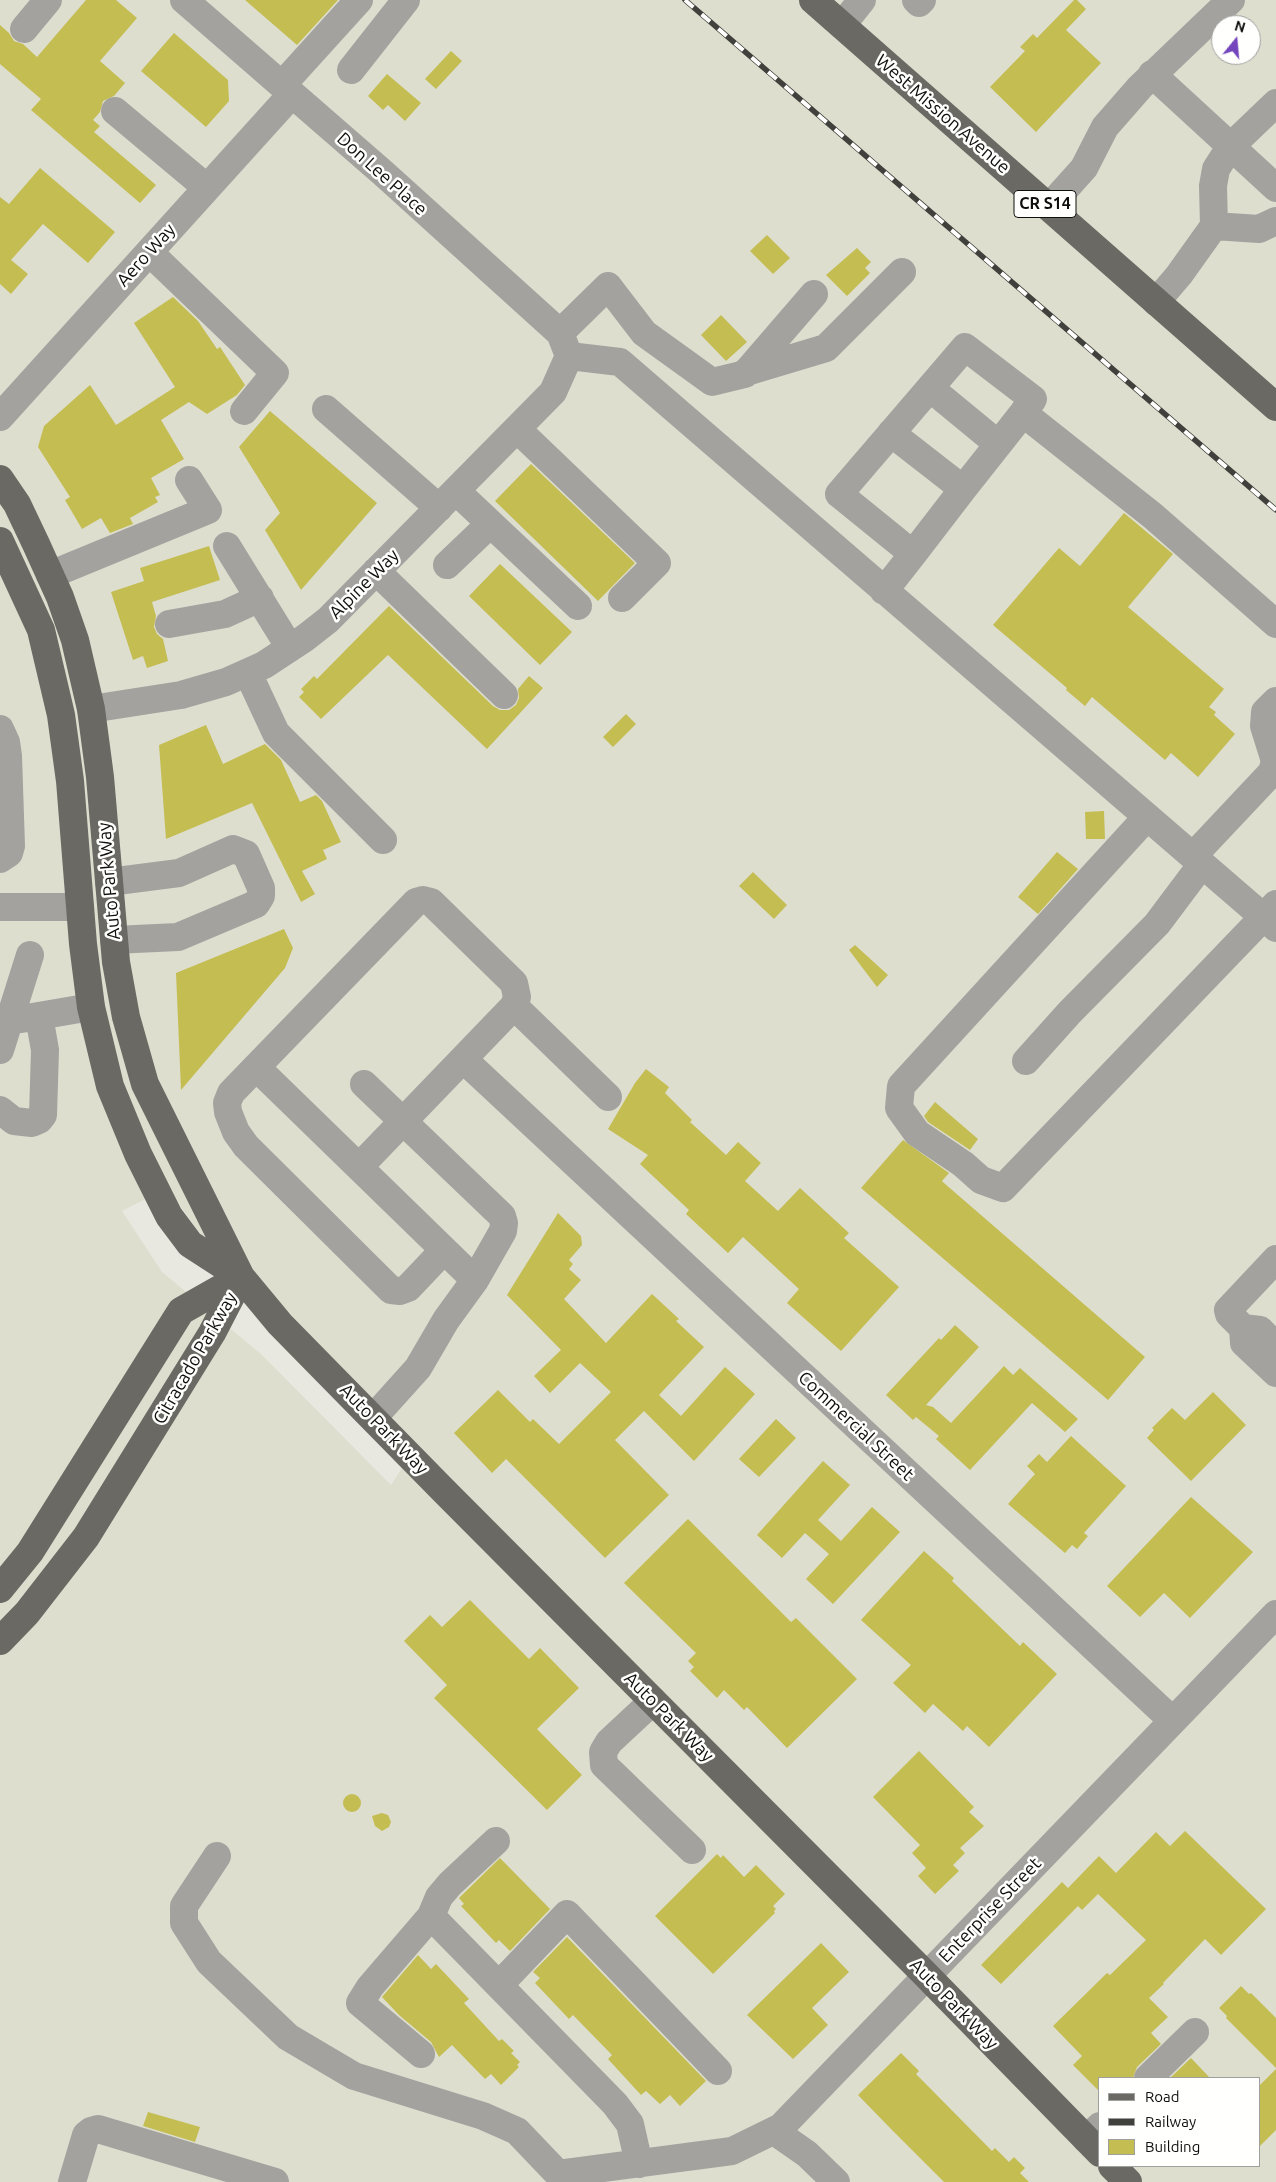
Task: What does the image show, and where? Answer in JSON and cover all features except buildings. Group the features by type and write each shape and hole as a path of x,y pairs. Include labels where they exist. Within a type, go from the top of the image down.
{"main road":[{"name":"West Mission Avenue","path":"813,0 1276,407"},
{"name":"Auto Park Way","path":"0,479 17,504 50,575 74,637 92,709 114,940 126,1017 144,1084 241,1277 280,1324 653,1701 926,1975 1095,2139"},
{"name":"Auto Park Way","path":"0,541 41,630 61,715 70,781 80,907 91,1007 110,1086 138,1154 169,1216 190,1244 241,1277"},
{"name":"Citracado Parkway","path":"0,1589 30,1552 181,1311 241,1277"},
{"name":"Citracado Parkway","path":"0,1641 27,1613 86,1537 212,1333 241,1277"},
{"path":"1113,2167 1128,2182"}],"street":[{"path":"24,29 48,0"},
{"name":"Aero Way","path":"0,417 207,188 359,0"},
{"path":"351,70 406,0"},
{"path":"842,25 862,0"},
{"path":"916,0 919,3 922,0"},
{"path":"1049,207 1084,168 1105,127 1152,74 1231,0"},
{"name":"Don Lee Place","path":"197,4 565,345"},
{"path":"1152,74 1276,188"},
{"path":"1156,302 1179,276 1214,226 1213,186 1216,169 1230,147 1276,103"},
{"path":"115,111 207,188"},
{"path":"1214,226 1259,229 1276,221"},
{"path":"149,252 274,373 244,412"},
{"path":"902,272 826,348 712,382 644,333 608,286 565,345 620,362 884,592 1147,817 1197,860 1272,917 1003,1188 981,1180 963,1164 917,1133 899,1108 901,1086 1147,817"},
{"path":"746,372 814,294"},
{"name":"Alpine Way","path":"92,709 181,695 226,682 248,673 290,648 328,620 553,392 565,345"},
{"path":"884,592 914,554 963,489 1034,399 965,347 839,494 914,554"},
{"path":"930,388 998,444"},
{"path":"326,408 448,500 490,524 578,606"},
{"path":"1023,413 1153,516 1276,624"},
{"path":"517,429 657,563 622,598"},
{"path":"891,433 963,489"},
{"path":"50,575 208,510 189,480"},
{"path":"447,565 490,524"},
{"path":"227,546 290,648"},
{"path":"376,571 504,695"},
{"path":"169,624 225,614 260,598"},
{"path":"248,673 276,733 383,840"},
{"path":"1026,1061 1070,1012 1157,924 1197,860 1272,772 1276,761 1264,726 1265,712 1276,701"},
{"path":"0,730 6,742 8,756 11,846 9,853 0,859"},
{"path":"109,882 179,873 233,849 246,854 261,888 261,896 256,904 178,937 114,940"},
{"path":"359,1167 514,1006 517,997 514,983 431,902 423,900 416,902 231,1093 227,1103 228,1112 236,1132 246,1146 391,1290 400,1291 408,1288 444,1250"},
{"path":"0,907 80,907"},
{"path":"0,1050 30,955"},
{"path":"514,1006 608,1097"},
{"path":"9,1020 91,1007"},
{"path":"0,1110 14,1121 32,1123 39,1120 43,1115 45,1050 39,1016"},
{"name":"Commercial Street","path":"463,1059 538,1131 1173,1721"},
{"path":"256,1067 475,1280"},
{"path":"364,1084 502,1216 503,1230 475,1280 446,1320 418,1368 373,1418"},
{"path":"1276,1259 1228,1310 1229,1314 1243,1328 1260,1330 1276,1346"},
{"path":"1243,1328 1244,1343 1276,1373"},
{"name":"Enterprise Street","path":"558,2178 732,2151 781,2128 926,1975 1276,1614"},
{"path":"653,1701 609,1742 604,1752 604,1765 692,1850"},
{"path":"420,2054 360,2003 370,1987 431,1916 439,1897 450,1884 496,1841"},
{"path":"217,1856 184,1906 184,1923 209,1962 288,2037 354,2076 483,2116 517,2131 558,2178"},
{"path":"499,1985 567,1914 718,2071"},
{"path":"431,1916 614,2104 630,2124 639,2164"},
{"path":"1149,2077 1196,2032"},
{"path":"72,2182 86,2135 91,2130 98,2129 276,2182"},
{"path":"774,2131 808,2154 836,2182"}],"shaded area":[{"path":"0,0 1276,0 1276,2182 0,2182","holes":["167,1188 209,1246 410,1456 391,1485 261,1354 162,1272 122,1211"]}],"railway":[{"path":"685,0 1276,510"}]}
